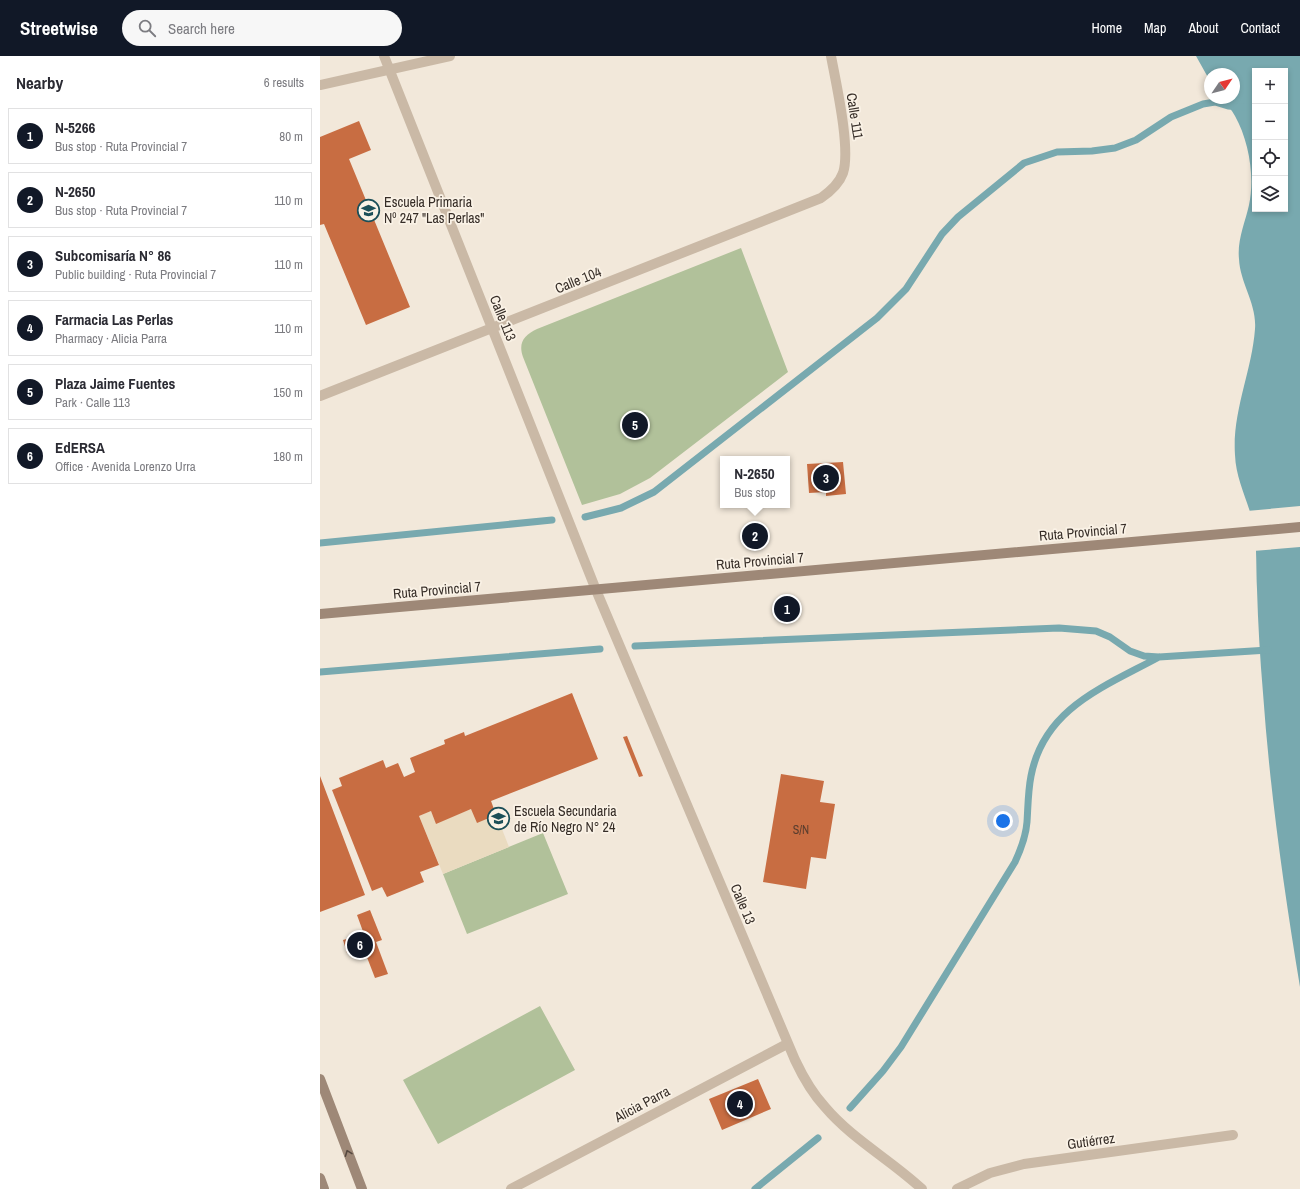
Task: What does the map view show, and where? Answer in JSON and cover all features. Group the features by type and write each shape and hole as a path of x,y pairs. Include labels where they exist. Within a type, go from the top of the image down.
{"street":[{"name":"Calle 113","path":"384,56 596,590"},
{"path":"320,85 450,56"},
{"name":"Calle 111","path":"831,56 846,146 845,163 840,179"},
{"name":"Calle 104","path":"320,396 812,202 829,193 840,179"},
{"name":"Ruta Provincial 7","path":"320,614 1300,527"},
{"name":"Calle 13","path":"596,590 787,1044 803,1076 825,1108 838,1121 922,1189"},
{"name":"Alicia Parra","path":"511,1189 787,1044"},
{"path":"320,1079 362,1189"},
{"name":"Gutiérrez","path":"957,1189 990,1173 1024,1164 1233,1135"},
{"path":"320,1178 324,1189"}],"green space":[{"path":"741,248 788,372 650,478 620,494 582,505 523,357 521,348 523,340 537,329"},
{"path":"543,833 568,894 467,934 443,874"},
{"path":"540,1006 575,1070 438,1144 403,1080"}],"shaded area":[{"path":"491,801 509,847 443,874 419,816 431,811 436,823"}],"water":[{"path":"1196,56 1300,56 1300,987 1283,877 1269,767 1260,654 1255,536 1252,519 1238,474 1235,455 1236,423 1253,345 1255,320 1251,302 1242,277 1239,252 1240,238 1251,194 1250,159 1244,137 1234,114 1226,104 1240,104 1240,68 1204,68 1204,70"}],"pier":[{"path":"1300,506 1300,547 1253,551 1253,531 1247,511"}],"building":[{"path":"359,121 371,150 349,159 410,307 366,325 324,224 320,225 320,137"},
{"path":"843,462 846,494 826,496 826,492 809,493 807,464"},
{"path":"572,693 598,759 491,801 496,815 477,823 471,809 436,824 431,811 419,816 439,865 420,872 424,882 387,897 382,887 372,891 332,790 342,786 339,778 383,760 386,768 398,763 404,777 415,772 410,758 445,744 444,740 464,732 465,736"},
{"path":"627,736 643,776 639,777 623,737"},
{"path":"781,774 824,781 820,802 835,804 826,859 811,857 806,889 763,882"},
{"path":"320,776 365,895 320,912"},
{"path":"370,910 382,940 376,942 388,974 375,978 363,947 347,953 343,940 350,938 352,942 365,937 357,915"},
{"path":"758,1079 771,1109 722,1130 709,1099"}],"waterway":[{"path":"585,517 621,508 654,492 877,318 906,289 942,234 958,217 1024,163 1057,152 1092,151 1115,148 1136,140 1171,117 1203,104 1215,102 1228,106 1252,108"},
{"path":"320,543 552,520"},
{"path":"635,646 1059,628 1096,631 1110,637 1130,651 1144,656 1159,657 1268,650"},
{"path":"320,672 600,649"},
{"path":"850,1108 883,1071 901,1047 1015,862 1026,832 1031,776 1038,753 1049,733 1063,716 1079,702 1159,657"},
{"path":"755,1189 818,1138"}],"place":[{"name":"Escuela Primaria Nº 247 \"Las Perlas\"","path":"368,210"},
{"name":"Plaza Jaime Fuentes","path":"635,425"},
{"name":"Subcomisaría N° 86","path":"826,478"},
{"name":"N-2650","path":"755,536"},
{"name":"N-5266","path":"787,609"},
{"name":"Escuela Secundaria de Río Negro N° 24","path":"498,819"},
{"name":"EdERSA","path":"360,945"},
{"name":"Farmacia Las Perlas","path":"740,1104"}]}
